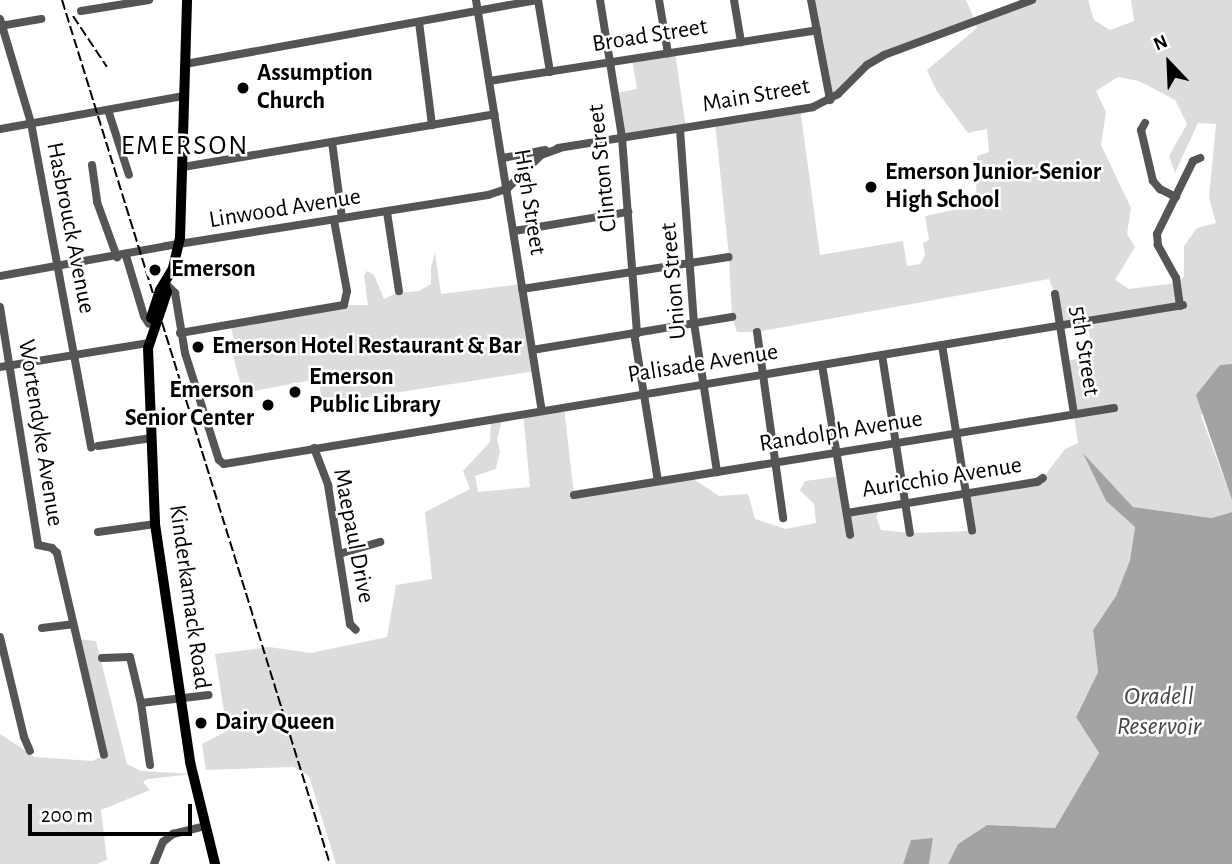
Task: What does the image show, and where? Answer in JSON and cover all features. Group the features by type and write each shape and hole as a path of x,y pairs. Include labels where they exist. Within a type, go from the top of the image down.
{"main road":[{"name":"Kinderkamack Road","path":"187,0 179,246 166,285 167,292 150,333 152,438 155,524 181,696 215,864"}],"street":[{"path":"81,11 149,0"},
{"name":"High Street","path":"476,0 542,410"},
{"path":"186,64 538,0 550,72"},
{"name":"Clinton Street","path":"600,0 622,138 636,333 658,481"},
{"path":"659,0 668,53"},
{"path":"734,0 741,42"},
{"path":"811,0 830,100"},
{"name":"Main Street","path":"503,158 805,109 830,100 867,65 884,55 1017,3 1032,0"},
{"path":"0,24 41,19"},
{"path":"419,22 432,125"},
{"name":"Hasbrouck Avenue","path":"0,24 31,123 94,447 152,438"},
{"name":"Broad Street","path":"489,81 817,30"},
{"path":"0,129 184,96"},
{"path":"108,110 129,175"},
{"path":"183,167 495,114"},
{"path":"1145,123 1141,130 1153,181 1176,197 1193,161 1200,158"},
{"name":"Union Street","path":"680,129 694,323 717,472"},
{"path":"166,285 176,295 180,333 341,307 347,302 332,142"},
{"name":"Linwood Avenue","path":"0,276 488,195 508,188 541,155 560,148"},
{"path":"92,165 97,202 117,257"},
{"name":"Palisade Avenue","path":"180,333 219,460 231,463 1181,306 1176,278 1157,240 1176,197"},
{"path":"387,212 399,291"},
{"path":"514,231 628,212"},
{"path":"0,367 74,355 150,333 126,256"},
{"path":"522,289 729,257"},
{"name":"5th Street","path":"1055,294 1074,414"},
{"name":"Wortendyke Avenue","path":"0,307 38,545 52,548 57,553 104,755"},
{"path":"532,350 732,317"},
{"path":"757,332 760,374 783,518"},
{"path":"942,345 972,531"},
{"path":"882,355 910,533"},
{"path":"822,365 850,536"},
{"name":"Randolph Avenue","path":"574,495 1114,408"},
{"name":"Maepaul Drive","path":"314,448 327,481 350,624 356,630"},
{"name":"Auricchio Avenue","path":"847,513 1043,478"},
{"path":"98,532 155,524"},
{"path":"339,554 380,541"},
{"path":"41,628 73,624"},
{"path":"0,637 24,737 30,751"},
{"path":"102,657 130,657 141,703 150,765"},
{"path":"141,703 181,696 209,695"},
{"path":"154,864 163,842 173,834 205,825"}],"shaded area":[{"path":"811,0 966,0 975,21 1032,0 1088,0 1094,20 1110,30 1134,21 1131,0 1232,0 1232,364 1220,365 1201,416 1232,500 1232,512 1213,518 1133,507 1086,456 1106,501 1135,527 1130,560 1116,596 1093,630 1098,672 1076,716 1099,753 1055,828 987,825 958,844 948,864 929,864 933,839 911,840 903,864 336,864 309,776 294,767 206,770 202,744 227,731 215,654 269,647 311,653 387,637 396,585 432,579 425,512 470,489 463,471 490,442 491,418 503,417 497,439 500,451 496,469 475,476 478,492 530,487 523,413 564,407 574,495 689,476 719,496 748,494 755,519 786,529 816,523 814,504 800,490 805,481 841,476 847,513 883,507 876,516 881,530 910,533 972,531 966,493 1043,478 1065,449 1078,443 1066,361 1093,356 1087,322 1060,326 1055,294 1049,279 757,332 737,332 732,317 729,257 715,123 805,109 801,115 820,255 903,241 907,266 920,264 925,255 923,243 929,240 925,216 976,205 977,156 989,152 987,129 968,133 936,90 927,70 977,28 975,22 884,55 830,100","holes":["1118,77 1139,81 1175,100 1187,124 1169,156 1175,173 1198,123 1216,124 1209,198 1216,223 1197,228 1184,246 1184,277 1176,283 1129,289 1115,280 1135,247 1127,234 1131,208 1101,145 1106,112 1096,91"]},
{"path":"675,52 686,128 622,138 615,93 637,89 632,59"},
{"path":"435,253 441,294 522,284 536,371 323,404 318,379 243,393 232,352 236,350 231,326 346,305 368,305 364,275 367,271 374,275 384,299 396,293 419,291 431,284 431,267"},
{"path":"77,639 96,641 127,764 141,771 193,774 148,779 143,782 150,790 101,810 107,860 97,864 0,864 0,734 35,757 92,761 104,755"}],"water":[{"path":"1232,364 1232,500 1196,395 1220,365"},
{"name":"Oradell Reservoir","path":"1083,453 1133,507 1212,518 1232,512 1232,864 948,864 958,844 987,825 1055,828 1099,753 1076,717 1098,672 1093,630 1116,596 1130,560 1135,527 1106,501"},
{"path":"933,838 929,864 903,864 911,840"}],"railway":[{"path":"62,0 330,864"},
{"path":"73,16 107,67"}],"place":[{"name":"Assumption Church","path":"243,88"},
{"name":"Emerson Junior-Senior High School","path":"871,187"},
{"name":"Emerson","path":"155,270"},
{"name":"Emerson Hotel Restaurant & Bar","path":"198,347"},
{"name":"Emerson Public Library","path":"295,392"},
{"name":"Emerson Senior Center","path":"268,405"},
{"name":"Dairy Queen","path":"201,723"}],"district":[{"name":"EMERSON","path":"185,146"}]}
